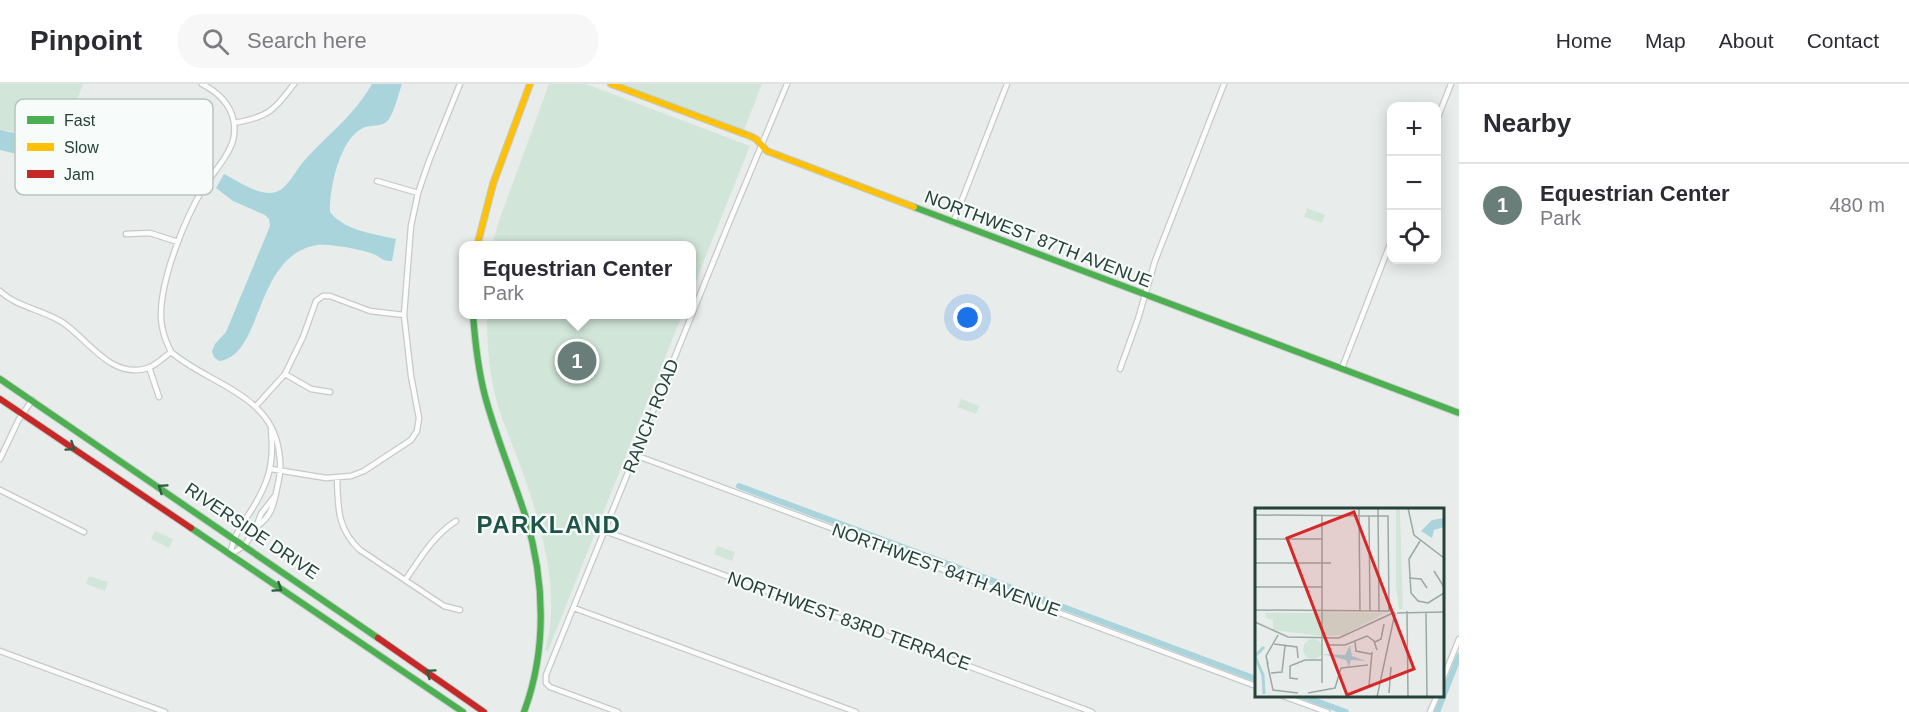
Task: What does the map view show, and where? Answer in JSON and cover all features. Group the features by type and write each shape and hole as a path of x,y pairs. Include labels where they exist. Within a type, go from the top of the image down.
{"street":[{"path":"202,84 225,100 234,123 231,147 213,174"},
{"path":"234,123 256,119 269,113 294,84"},
{"path":"271,469 337,478 351,476 364,471 411,440 417,431 419,418 411,376 404,315 411,226 418,193 429,161 460,84"},
{"path":"478,241 489,197 530,84"},
{"name":"NORTHWEST 87TH AVENUE","path":"611,84 750,136 767,151 953,223 1459,412"},
{"name":"RANCH ROAD","path":"696,305 788,84"},
{"path":"953,223 1007,84"},
{"path":"1120,369 1155,261 1224,84"},
{"path":"1441,111 1451,84"},
{"path":"377,182 418,193"},
{"path":"200,195 178,242 166,279 160,318 163,334 171,352 183,363 229,387 256,406 271,424 279,444 281,472 274,507 264,522 256,527"},
{"path":"126,234 150,233 178,242"},
{"path":"1342,368 1387,252"},
{"path":"0,291 15,302 62,322 109,363 123,368 149,367 171,352"},
{"path":"256,406 285,374 316,301 322,296 330,296 370,311 404,315"},
{"path":"473,319 484,394 527,520 537,569 540,606 538,654 536,674 524,712"},
{"name":"RANCH ROAD","path":"618,712 550,687 546,683 546,675 690,319"},
{"path":"149,367 159,397"},
{"path":"285,374 311,389 330,392"},
{"name":"RIVERSIDE DRIVE","path":"0,379 234,537 486,712"},
{"name":"RIVERSIDE DRIVE","path":"0,399 464,712"},
{"path":"0,459 32,400"},
{"path":"230,555 234,537 258,499 271,469 273,446 271,424"},
{"name":"NORTHWEST 84TH AVENUE","path":"635,455 1255,685"},
{"path":"337,478 338,509 348,539 360,550 444,606 460,610"},
{"path":"0,490 84,532"},
{"path":"230,555 245,545 261,513 275,496"},
{"path":"258,499 268,505"},
{"path":"406,579 433,540 442,530 456,521"},
{"name":"NORTHWEST 83RD TERRACE","path":"605,531 1092,712"},
{"path":"574,608 856,712"},
{"path":"1444,678 1459,639"},
{"path":"0,651 165,712"},
{"path":"1286,697 1328,712"},
{"path":"1430,712 1437,697"}],"green space":[{"path":"0,84 83,84 77,99 15,99 15,132 0,130"},
{"path":"549,84 586,84 750,146 696,281 696,241 493,241"},
{"path":"620,84 762,84 744,130"},
{"path":"1307,208 1325,215 1322,223 1304,217"},
{"path":"487,319 680,319 548,651 545,650 550,627 551,603 546,552 533,502 495,395 487,338"},
{"path":"961,399 979,406 976,414 958,407"},
{"path":"155,531 173,539 169,548 151,539"},
{"path":"717,546 735,552 732,561 714,554"},
{"path":"89,576 108,582 105,591 86,584"}],"water":[{"path":"372,84 402,84 389,119 380,125 363,128 348,142 334,178 330,212 352,228 396,239 392,261 364,251 329,245 317,245 296,253 281,267 270,285 244,342 234,355 219,361 214,357 212,351 226,332 270,226 269,219 265,215 233,201 216,188 224,174 263,192 270,193 280,190 304,161 348,116"},
{"path":"0,130 15,133 15,153 0,150"}],"waterway":[{"path":"739,486 1255,679"},
{"path":"1444,694 1459,656"},
{"path":"1305,697 1346,712"},
{"path":"1437,712 1443,697"}],"traffic: fast":[{"path":"914,207 1459,413"},
{"path":"473,319 480,376 485,396 526,518 537,566 541,615 540,640 537,664 524,712"},
{"path":"0,379 378,638"},
{"path":"191,528 463,712"}],"traffic: slow":[{"path":"478,241 493,184 530,84"},
{"path":"611,84 750,136 767,151 914,207"}],"traffic: jam":[{"path":"0,399 191,528"},
{"path":"378,638 484,712"}],"place":[{"name":"Equestrian Center","path":"577,361"}],"district":[{"name":"PARKLAND","path":"549,525"}]}
